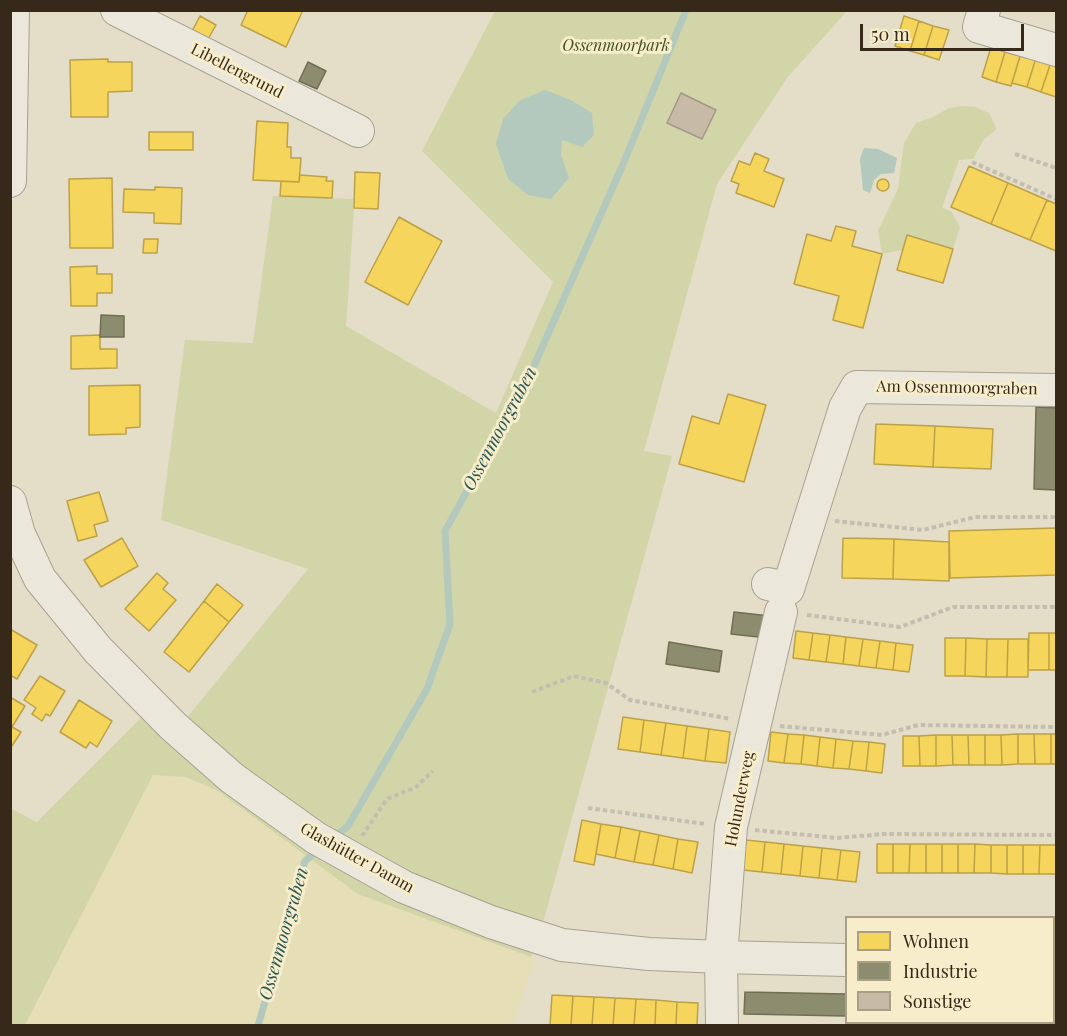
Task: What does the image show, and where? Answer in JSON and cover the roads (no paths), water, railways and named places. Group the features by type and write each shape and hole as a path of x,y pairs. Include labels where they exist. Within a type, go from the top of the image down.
{"street":[{"path":"10,181 13,10"},
{"name":"Libellengrund","path":"117,10 358,131"},
{"path":"984,10 979,27 1056,50"},
{"name":"Am Ossenmoorgraben","path":"768,584 788,589 845,408 857,387 1056,390"},
{"name":"Glashütter Damm","path":"10,502 17,548 98,650 173,726 232,778 316,838 404,887 491,922 562,945 649,954 845,960"},
{"name":"Holunderweg","path":"722,1026 721,957 731,827 781,612"}],"waterway":[{"name":"Ossenmoorgraben","path":"334,837 348,826 427,689 450,624 445,531 526,384 624,162 686,10"},
{"name":"Ossenmoorgraben","path":"258,1026 305,861 319,849"}],"park label":[{"name":"Ossenmoorpark","path":"616,46"}]}
